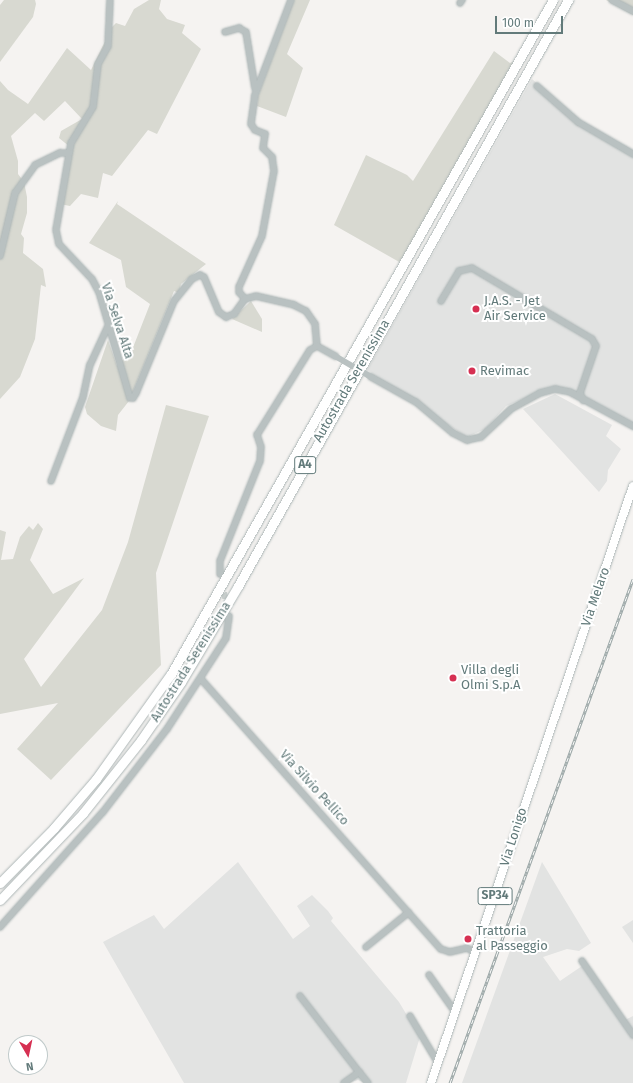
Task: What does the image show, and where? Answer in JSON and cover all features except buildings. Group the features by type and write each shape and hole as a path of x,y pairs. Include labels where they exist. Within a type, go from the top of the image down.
{"highway":[{"name":"Autostrada Serenissima","path":"0,882 54,828 96,779 171,674 553,0"},
{"name":"Autostrada Serenissima","path":"0,900 88,807 141,740 185,676 568,0"}],"main road":[{"name":"Via Melaro","path":"558,708 633,486"},
{"name":"Via Lonigo","path":"431,1083 558,708"}],"street":[{"name":"Via Selva Alta","path":"110,0 109,41 98,64 93,107 73,137 69,152 57,219 58,238 66,252 97,287 117,359 132,399 160,339 174,301 192,279 200,275 204,277 219,312 226,317 234,314 245,299"},
{"path":"292,0 255,95 250,124 255,130 265,134 263,148 272,157 274,171 262,236 239,286 239,292 245,299 256,296 294,305 306,312 315,324 318,346"},
{"path":"612,0 633,11"},
{"path":"225,32 239,28 247,35 255,95"},
{"path":"537,86 578,122 633,154"},
{"path":"0,256 15,193 35,165 60,153 69,152"},
{"path":"441,301 459,271 472,268 592,339 596,346 580,393 583,400"},
{"path":"51,481 83,397 90,365 108,326"},
{"path":"318,346 416,402 453,433 467,440 481,437 503,415 544,391 555,389 564,390 633,426"},
{"path":"220,574 220,561 260,462 261,447 257,435 310,350 318,346"},
{"path":"0,927 103,812 163,734 201,679 226,638 229,616"},
{"name":"Via Silvio Pellico","path":"201,679 441,949 450,952 467,948 476,953"},
{"path":"366,947 409,912"},
{"path":"582,961 633,1035"},
{"path":"429,975 455,1012"},
{"path":"300,996 368,1083"},
{"path":"410,1016 438,1063"},
{"path":"344,1083 359,1072"}],"shaded area":[{"path":"4,0 35,0 36,4 33,17 0,62 0,5"},
{"path":"149,0 161,0 159,9 167,19 185,25 182,33 201,49 157,134 148,130 112,176 103,173 98,198 81,194 70,206 60,204 70,147 59,138 61,131 82,119 65,101 44,121 35,113 11,136 18,161 18,174 24,182 27,197 27,213 21,234 24,238 23,253 43,269 46,287 41,285 35,339 20,377 0,399 0,81 8,90 28,104 67,48 91,70 112,27 116,23 125,26 134,9"},
{"path":"294,0 310,0 287,54 303,68 286,117 257,106 258,96"},
{"path":"606,0 633,0 633,15"},
{"path":"494,51 510,63 516,60 401,263 334,225 366,155 407,175 413,181"},
{"path":"532,79 568,111 633,157 633,423 562,388 553,386 506,406 485,429 467,437 366,372"},
{"path":"118,201 117,204 206,264 181,284 179,293 174,291 129,401 118,415 116,431 101,426 87,414 85,407 108,340 117,366 132,350 150,304 126,287 121,260 89,243"},
{"path":"251,301 262,319 262,332 232,319"},
{"path":"555,394 612,425 606,436 621,449 608,470 607,481 599,492 523,409"},
{"path":"166,405 209,416 156,573 161,665 51,780 17,749 58,703 0,714 0,530 6,532 1,560 13,559 20,537 29,526 33,530 38,523 43,529 30,560 53,594 84,578 24,659 41,687 102,610 128,542"},
{"path":"238,862 293,939 310,926 297,906 312,895 328,911 333,918 331,921 399,1002 420,1037 406,1083 365,1083 358,1080 348,1083 184,1083 103,942 154,915 164,929"},
{"path":"542,862 591,943 579,951 567,949 543,957 560,981 582,966 621,1022 633,1016 633,1083 462,1083"},
{"path":"633,920 633,943 622,927"}],"tunnel":[{"path":"222,584 227,606"}],"railway":[{"path":"450,1083 633,579"}],"place":[{"name":"J.A.S. - Jet Air Service","path":"476,309"},
{"name":"Revimac","path":"472,371"},
{"name":"Villa degli Olmi S.p.A","path":"453,678"},
{"name":"Trattoria al Passeggio","path":"468,939"}]}
